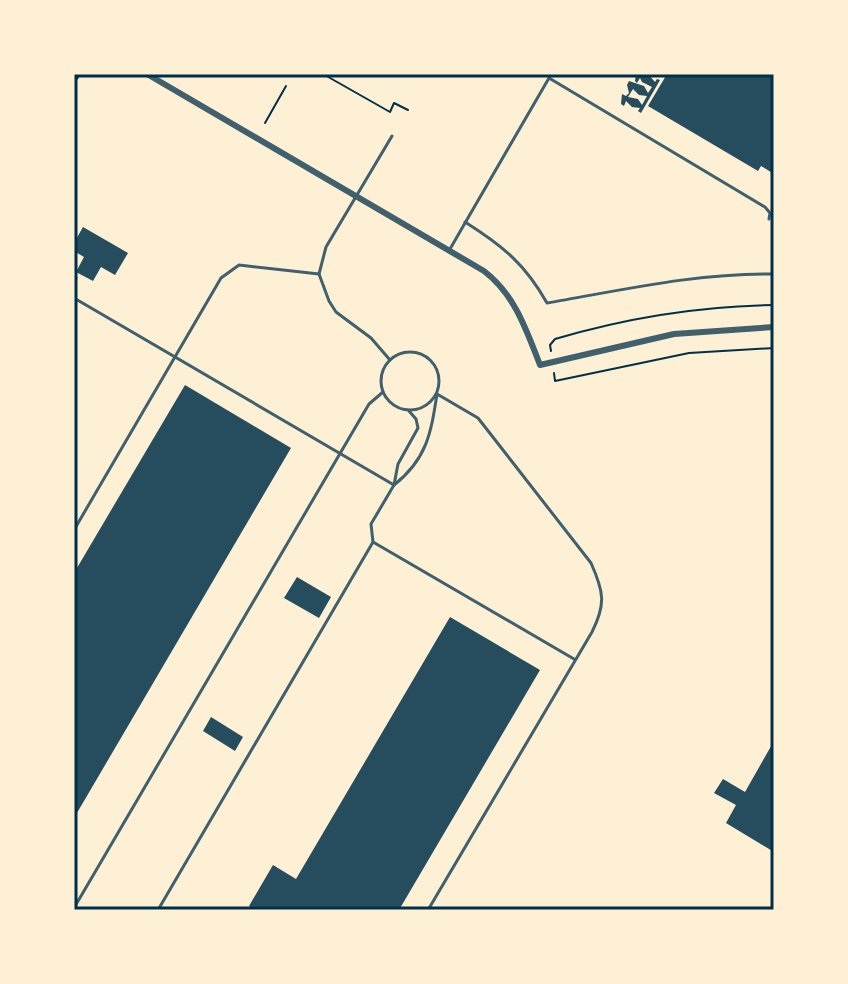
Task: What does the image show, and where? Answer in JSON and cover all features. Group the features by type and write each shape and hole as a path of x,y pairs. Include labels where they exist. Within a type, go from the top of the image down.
{"street":[{"path":"147,74 490,275 519,310 540,365 674,334 774,327"}],"lane":[{"path":"450,249 549,78 765,207 770,213 769,219"},
{"path":"390,360 371,338 336,312 319,274 326,247 392,136"},
{"path":"465,222 514,257 526,269 547,303 678,279 774,274"},
{"path":"74,530 221,278 239,265 319,274"},
{"path":"74,298 394,485"},
{"path":"394,485 411,471 431,437 440,382 432,361 422,354 400,354 383,369 383,392 389,402 398,408 409,411 420,409 437,394"},
{"path":"74,908 369,404 383,392"},
{"path":"428,910 602,609 599,582 591,563 478,418 437,394"},
{"path":"158,910 373,542 371,524 394,485 398,464 418,428 416,419 409,411"},
{"path":"373,542 575,660"}],"path":[{"path":"323,74 390,112 394,103 408,110"},
{"path":"265,123 286,86"},
{"path":"550,345 555,339 579,332 664,314 700,308 774,305"},
{"path":"555,381 689,353 774,348"}],"building":[{"path":"636,74 648,74 655,82 660,80 641,113 638,111 640,108 632,107 626,101 624,106 621,104 622,94 626,96 629,93 629,81 644,86 648,93 652,87 640,78 637,83","holes":["633,89 639,95 647,96 642,105 638,99 628,97"]},
{"path":"667,74 774,74 774,174 761,166 758,171 648,106"},
{"path":"83,227 128,253 115,275 101,267 93,281 76,272 84,257 74,251 74,243"},
{"path":"185,385 291,448 74,818 74,573"},
{"path":"297,577 331,597 319,618 284,598"},
{"path":"450,617 540,670 399,910 255,910 249,906 273,865 296,879"},
{"path":"211,717 243,737 235,751 203,731"},
{"path":"774,741 774,852 726,823 736,805 714,793 723,779 745,792"}]}
